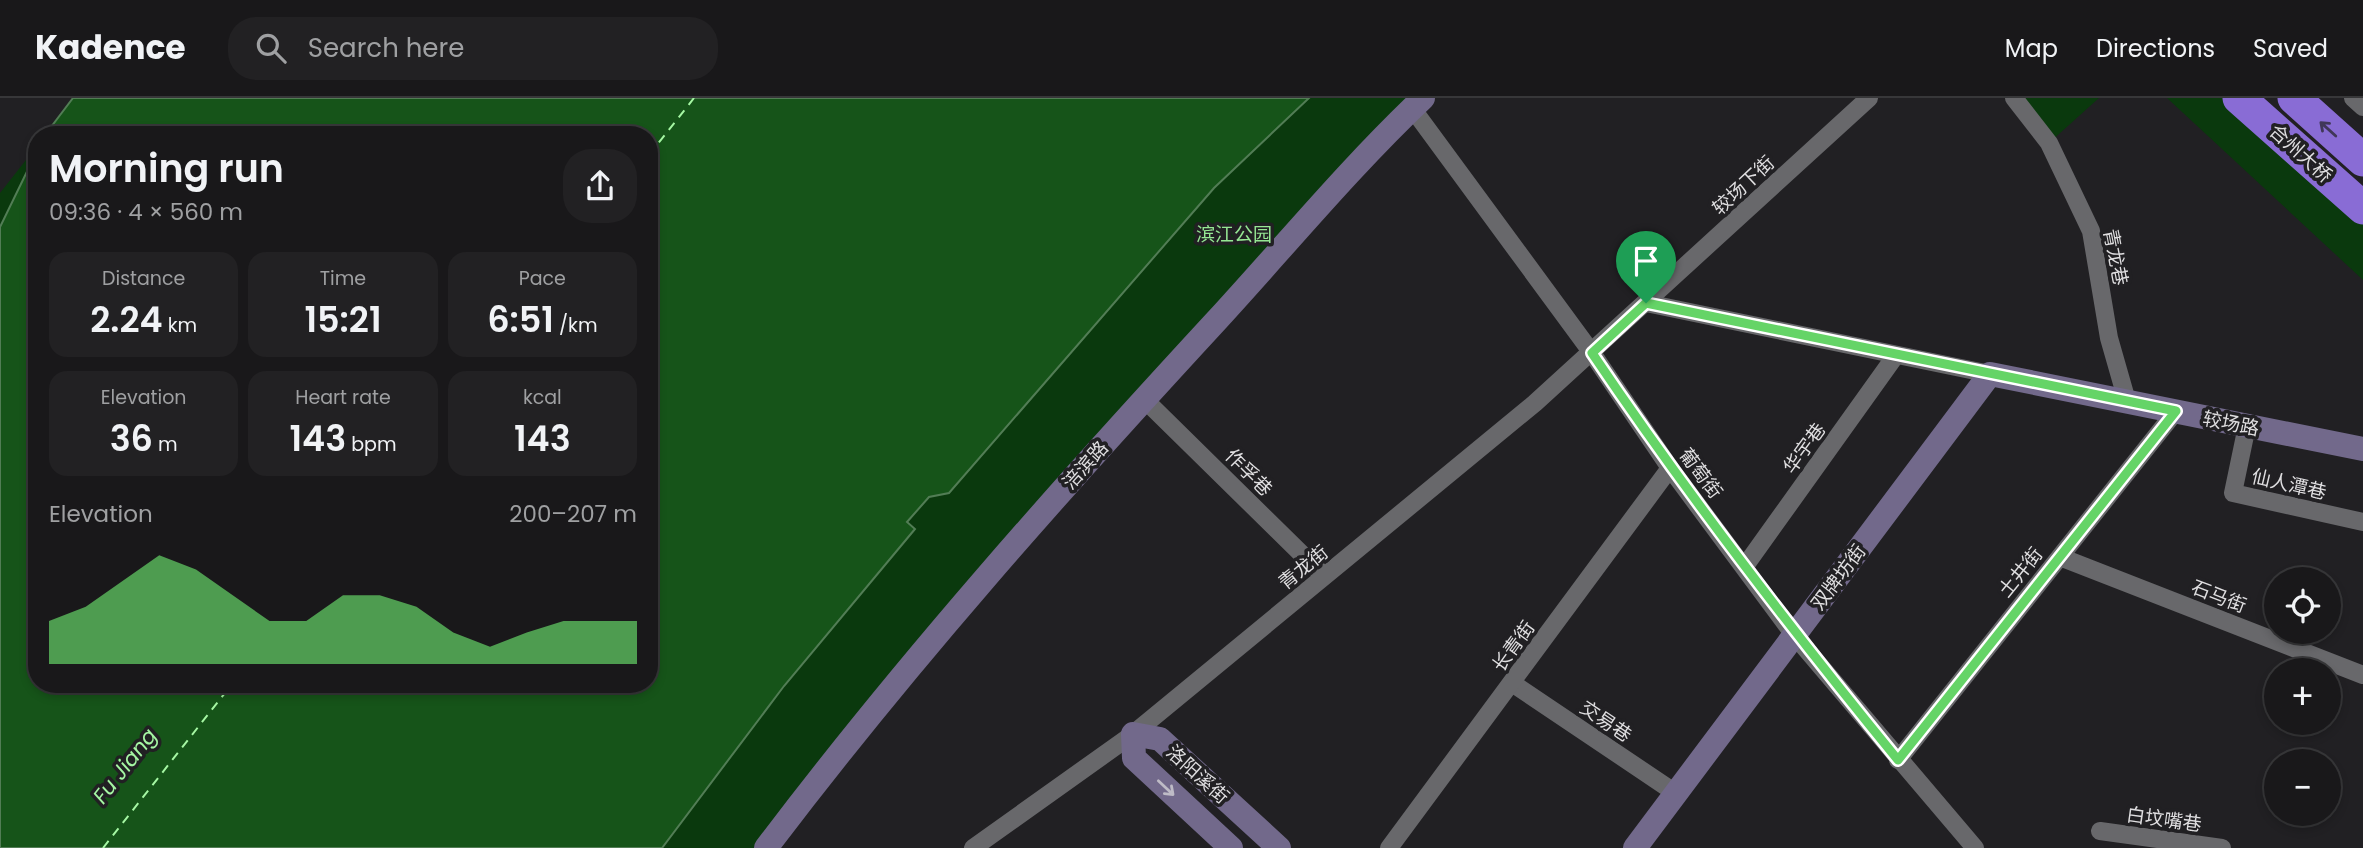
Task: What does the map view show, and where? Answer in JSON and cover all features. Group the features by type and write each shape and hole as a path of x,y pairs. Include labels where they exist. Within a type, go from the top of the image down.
{"highway":[{"name":"合州大桥","path":"2239,98 2363,208"},
{"name":"合州大桥","path":"2294,98 2363,160"}],"street":[{"name":"较场下街","path":"1646,303 1868,98"},
{"name":"青龙巷","path":"2014,98 2049,143 2091,231 2109,338 2127,401"},
{"path":"2353,98 2363,107"},
{"name":"葡萄街","path":"1418,103 1670,468 1794,635 1975,848"},
{"name":"涪滨路","path":"766,848 895,682 1144,399 1418,103"},
{"name":"青龙街","path":"973,848 1133,734 1535,403 1646,303"},
{"name":"较场路","path":"1646,303 2363,449"},
{"name":"华宇巷","path":"1745,566 1896,355"},
{"name":"双牌坊街","path":"1635,848 1990,374"},
{"name":"作孚巷","path":"1144,399 1324,576"},
{"name":"土井街","path":"1898,760 2176,411"},
{"name":"仙人潭巷","path":"2247,426 2232,493 2363,522"},
{"name":"长青街","path":"1389,848 1670,468"},
{"name":"石马街","path":"2060,557 2363,675"},
{"name":"交易巷","path":"1512,683 1677,794"},
{"name":"洛阳溪街","path":"1231,848 1134,758 1133,734 1160,739 1279,848"},
{"name":"白坟嘴巷","path":"2100,831 2222,848"}],"green space":[{"name":"滨江公园","path":"1309,98 1423,98 1144,399 766,848 662,848 784,686 915,528 907,522 929,496 949,493 1214,188"},
{"path":"2014,98 2099,98 2049,143"},
{"path":"2167,98 2239,98 2363,205 2363,280"},
{"path":"28,157 28,168 9,214 0,227 0,193"}],"water":[{"name":"Fu Jiang","path":"73,98 1309,98 1214,188 949,493 929,497 907,522 915,529 784,686 662,848 0,848 0,227 28,169 28,693 658,693 658,126 52,126"}],"ferry route":[{"path":"658,144 694,98"},
{"path":"103,848 225,693"}],"route":[{"path":"1646,303 2176,411 1898,760 1794,635 1670,468 1592,353 1646,303"}]}
